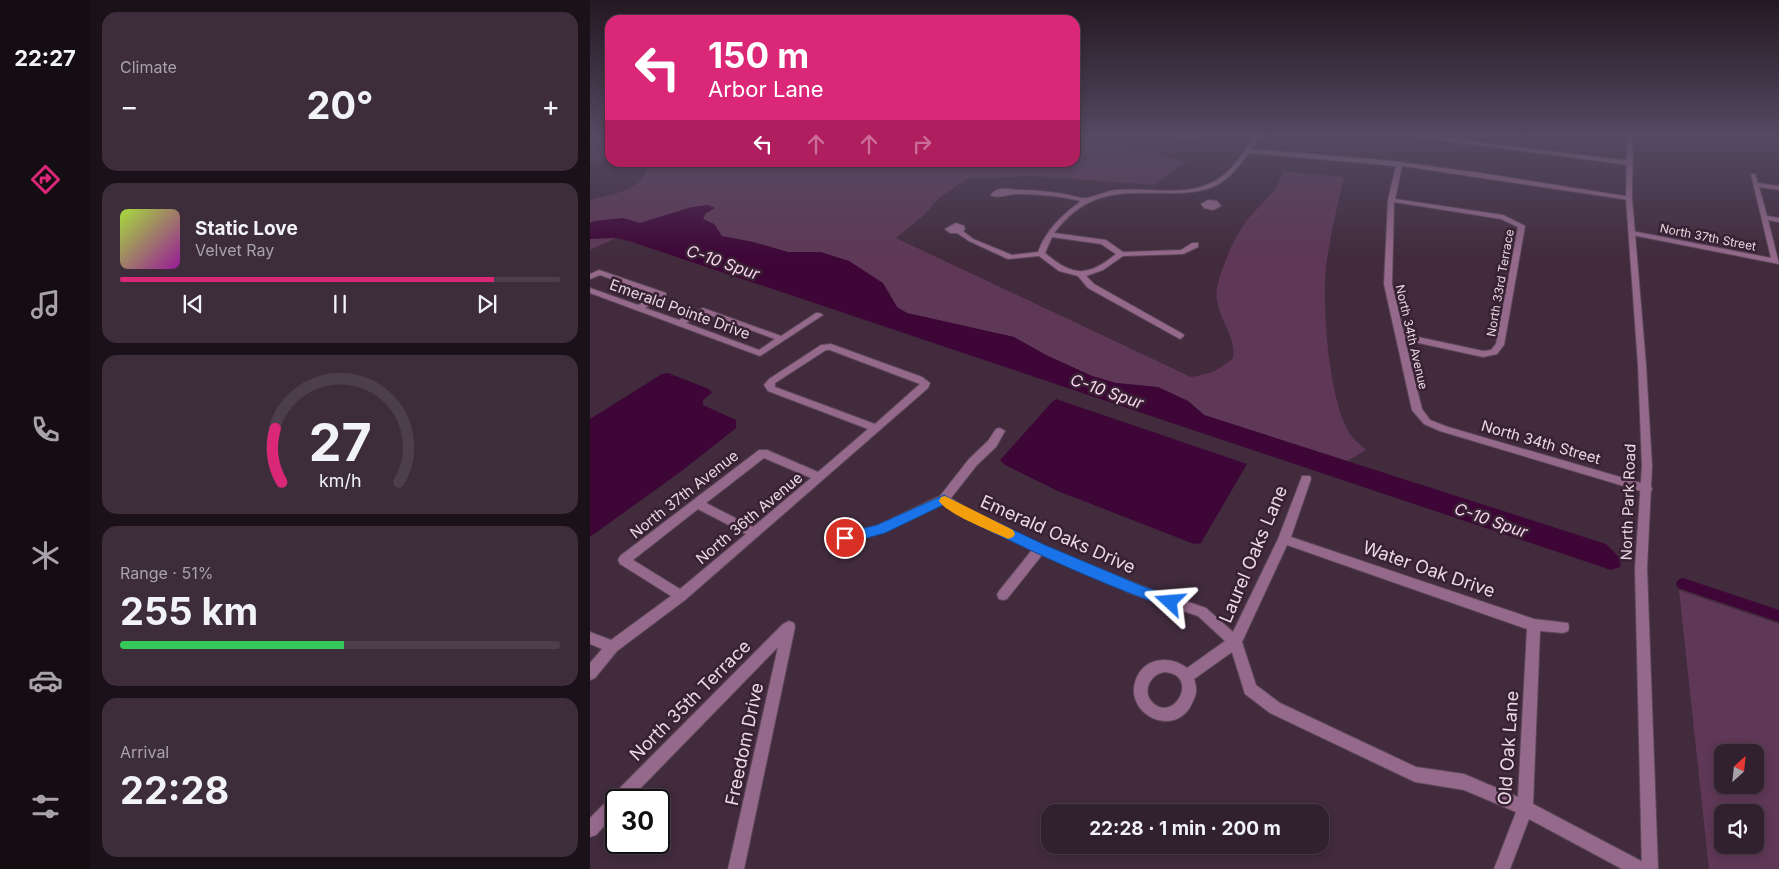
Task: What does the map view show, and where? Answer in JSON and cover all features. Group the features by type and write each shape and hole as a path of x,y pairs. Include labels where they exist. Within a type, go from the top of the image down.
{"street":[{"path":"1041,254 1049,234 1065,216 1086,200 1113,193 1190,190 1208,186 1224,177"},
{"name":"North 34th Avenue","path":"1396,177 1391,200 1388,284 1417,410 1427,422"},
{"path":"1480,177 1629,198"},
{"name":"North Park Road","path":"1629,177 1642,364 1647,489 1641,568 1650,869"},
{"path":"1753,177 1777,262"},
{"path":"1756,185 1779,188"},
{"path":"1190,190 1196,198 1204,203"},
{"path":"1008,192 1024,191 1064,195 1086,200"},
{"name":"North 33rd Terrace","path":"1391,200 1503,218 1514,221 1522,226 1500,345 1494,352 1482,354 1399,336"},
{"path":"1765,218 1779,220"},
{"path":"958,231 971,240 1011,257 1041,254 1054,265 1068,272 1080,274 1088,274 1104,268 1121,254"},
{"name":"North 37th Street","path":"1632,233 1777,262"},
{"path":"1049,234 1102,242 1121,254 1183,252 1195,245"},
{"path":"590,277 599,272 663,295 638,308"},
{"path":"1080,274 1091,286 1180,336"},
{"name":"Emerald Pointe Drive","path":"590,290 760,353 782,339"},
{"path":"680,323 703,310 782,339 819,315"},
{"name":"North 36th Avenue","path":"590,673 612,647 681,596 922,388 925,383 919,379 849,353 824,346 772,381 769,386 771,389 875,428"},
{"name":"North 34th Street","path":"1427,422 1444,429 1647,489"},
{"path":"845,538 880,529 944,499 972,462 992,444 1000,431"},
{"name":"North 37th Avenue","path":"681,596 624,560 763,453 820,477"},
{"name":"Laurel Oaks Lane","path":"1185,677 1235,642 1284,540 1306,479"},
{"name":"Emerald Oaks Drive","path":"944,499 963,512 1040,549 1138,591 1202,612 1235,642"},
{"path":"697,504 755,533"},
{"name":"Water Oak Drive","path":"1284,540 1534,625 1563,627"},
{"path":"1003,594 1040,549"},
{"name":"Old Oak Lane","path":"1502,869 1525,808 1534,625"},
{"name":"North 35th Terrace","path":"629,789 789,627"},
{"name":"Freedom Drive","path":"736,869 789,627"},
{"path":"590,638 612,647"},
{"path":"1235,642 1250,689 1275,708 1415,774 1464,782 1525,808 1639,869"},
{"name":"North 35th Terrace","path":"590,829 605,813"}],"shaded area":[{"path":"643,177 1020,177 967,179 939,198 924,215 896,238 1191,377 1214,371 1233,358 1231,340 1216,296 1227,256 1238,233 1247,220 1271,194 1281,177 1344,177 1325,277 1328,349 1331,374 1342,418 1350,434 1366,450 1347,461 1204,415 1188,401 1158,387 1116,383 1092,376 1046,355 1014,337 907,313 897,307 883,283 821,252 788,252 753,242 721,236 714,224 703,219 705,214 692,207 640,223 616,238 590,250 590,200 632,187"},
{"path":"1040,177 1166,177 1154,185"},
{"path":"1679,590 1779,624 1779,869 1709,869"}],"water":[{"path":"708,205 715,208 705,214 703,219 714,224 722,236 788,252 821,252 849,261 883,283 897,307 907,313 1014,337 1046,355 1092,376 1116,383 1158,387 1188,401 1204,415 1606,544 1621,559 1620,567 1611,570 632,242 616,238 590,239 590,223 594,221 623,218 640,223 692,207"},
{"path":"668,373 709,389 712,393 703,400 703,405 736,420 736,428 683,470 590,537 590,419 662,374"},
{"path":"1056,399 1247,464 1201,543 1194,544 1058,491 1005,465 1000,460"}],"waterway":[{"name":"C-10 Spur","path":"1683,584 1779,616"}],"slow traffic":[{"path":"945,501 1008,534"}],"route":[{"path":"845,538 880,529 944,499 963,512 1040,549 1138,591 1170,602"}]}
